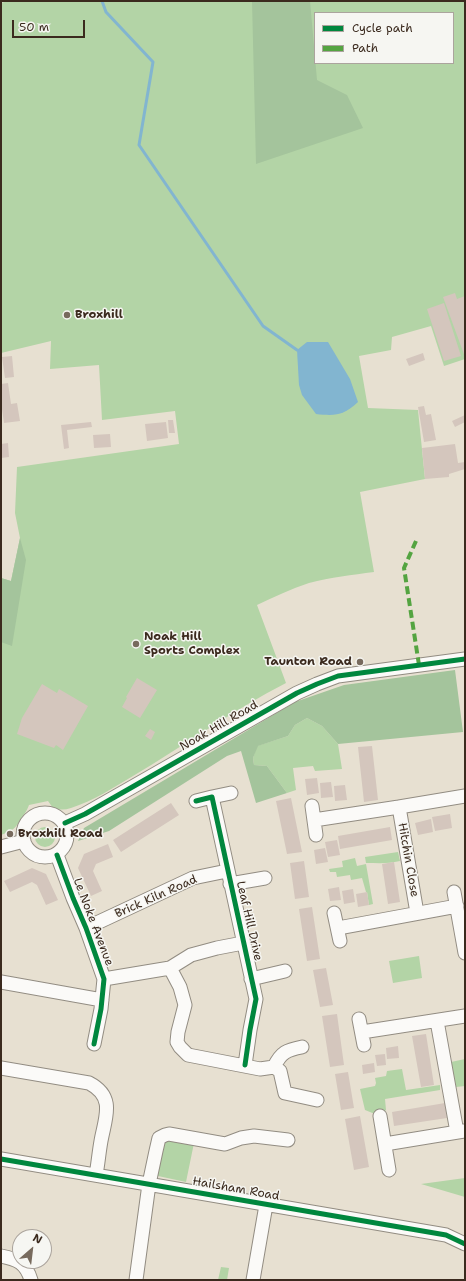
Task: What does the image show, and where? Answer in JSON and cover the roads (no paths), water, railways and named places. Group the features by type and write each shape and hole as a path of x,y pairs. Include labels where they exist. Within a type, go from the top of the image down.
{"street":[{"name":"Noak Hill Road","path":"65,824 297,693 317,684 338,676 465,659"},
{"path":"196,801 231,793"},
{"path":"314,820 465,796"},
{"name":"Leaf Hill Drive","path":"212,797 256,999 245,1065"},
{"path":"312,806 316,835"},
{"name":"Hitchin Close","path":"399,807 417,913"},
{"path":"48,812 56,815 62,819 67,829 68,837 66,845 57,855 48,857 40,856 30,851 24,842 24,828 29,819 40,813 48,812"},
{"path":"1,847 24,842"},
{"name":"Le Noke Avenue","path":"57,855 86,928 104,979 102,1000 94,1044"},
{"name":"Brick Kiln Road","path":"86,928 194,878 227,870"},
{"name":"Leaf Hill Drive","path":"230,884 265,878"},
{"path":"454,892 465,953"},
{"name":"Hitchin Close","path":"338,928 457,906"},
{"path":"334,913 340,941"},
{"path":"104,979 170,968 191,955 244,943"},
{"path":"170,968 180,987 185,1005 178,1032 178,1042 180,1047 188,1055 260,1069 274,1067 280,1071 285,1093 317,1100"},
{"name":"Leaf Hill Drive","path":"251,979 285,971"},
{"path":"1,982 102,1000"},
{"path":"362,1032 465,1016"},
{"path":"385,1144 461,1131 437,1021"},
{"path":"274,1067 278,1059 287,1050 302,1047"},
{"path":"1,1068 89,1083 96,1086 106,1100 107,1113 96,1175"},
{"path":"380,1116 389,1170"},
{"path":"136,1280 149,1184 158,1141 160,1138 165,1134 225,1144 241,1138 254,1136 288,1140"},
{"name":"Hailsham Road","path":"1,1159 446,1235 465,1244"},
{"path":"253,1280 266,1205"},
{"path":"1,1256 18,1260 25,1266 31,1280"}],"water":[{"path":"307,342 328,342 350,379 358,402 353,407 334,415 316,414 302,395 299,385 297,350"}],"waterway":[{"path":"102,1 106,12 153,62 139,145 263,326 297,350"}],"place":[{"name":"Broxhill","path":"67,315"},
{"name":"Noak Hill Sports Complex","path":"136,644"},
{"name":"Taunton Road","path":"360,662"},
{"name":"Broxhill Road","path":"10,834"}]}
